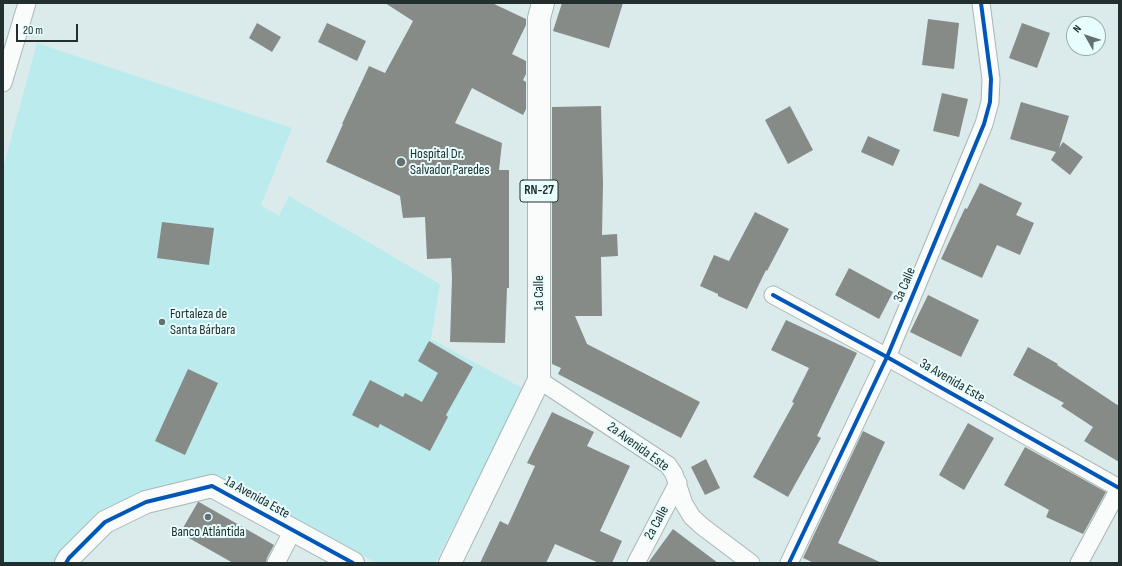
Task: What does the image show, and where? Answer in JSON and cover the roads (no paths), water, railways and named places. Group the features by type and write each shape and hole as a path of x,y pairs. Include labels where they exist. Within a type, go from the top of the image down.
{"main road":[{"name":"1a Calle","path":"450,563 539,380 539,41 540,18 543,3"},
{"name":"1a Avenida Este","path":"66,563 69,558 105,522 146,502 212,486 354,563"}],"street":[{"path":"3,83 27,3"},
{"name":"3a Calle","path":"789,563 887,357 984,124 990,102 991,79 981,3"},
{"name":"3a Avenida Este","path":"773,295 887,357 1119,488"},
{"name":"2a Avenida Este","path":"539,380 668,465 678,483 684,504 692,517 703,528 751,563"},
{"name":"2a Calle","path":"636,563 678,483"},
{"path":"1080,563 1119,488"},
{"path":"276,563 293,530"}],"place":[{"name":"Hospital Dr. Salvador Paredes","path":"401,162"},
{"name":"Fortaleza de Santa Bárbara","path":"162,322"},
{"name":"Banco Atlántida","path":"208,517"}]}
